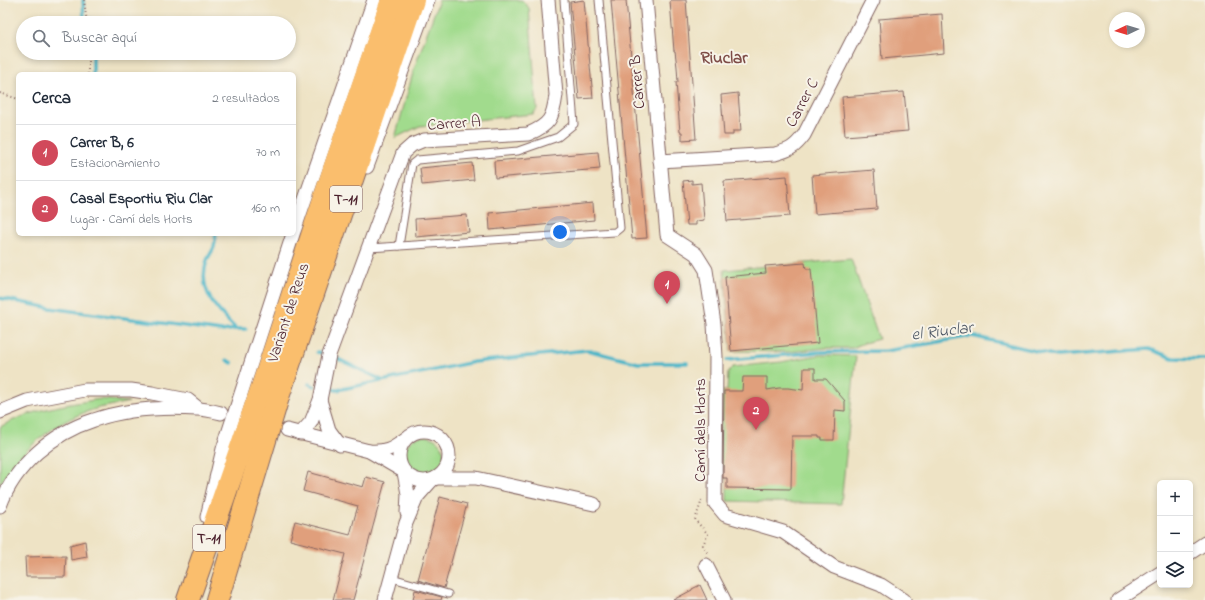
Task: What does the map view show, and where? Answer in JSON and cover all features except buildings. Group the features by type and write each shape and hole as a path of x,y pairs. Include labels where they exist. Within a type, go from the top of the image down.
{"highway":[{"name":"Variant de Reus","path":"188,600 199,557 258,398 392,0"},
{"name":"Variant de Reus","path":"217,600 278,397 413,0"},
{"path":"325,259 333,258 359,190"}],"street":[{"path":"296,227 374,0"},
{"path":"359,190 428,0"},
{"name":"Carrer A","path":"340,445 293,432 311,422 320,400 329,355 403,153 412,145 424,140 528,134 539,130 548,123 554,109 556,95 548,0"},
{"name":"Carrer B","path":"646,0 660,161"},
{"name":"Carrer C","path":"865,14 866,0"},
{"name":"Carrer C","path":"660,161 775,154 788,150 797,145 804,135 873,0"},
{"name":"Camí dels Horts","path":"660,161 667,235 696,254 706,270 714,324 716,357 715,502 725,515 783,532 834,567 881,585 904,600"},
{"path":"199,557 223,449 293,236"},
{"path":"0,412 27,401 85,390 131,390 152,393 188,400 198,408"},
{"name":"Carrer A","path":"320,400 329,430 340,445"},
{"path":"0,506 13,481 26,463 44,447 68,431 94,420 155,409 198,408 221,413"},
{"path":"340,445 381,452 392,449 411,434 418,431 427,430 442,437 449,452 447,467 442,474 434,479 417,497 406,523 385,600"},
{"path":"404,439 400,446 398,455 399,463 404,472 408,494 406,523"},
{"path":"369,451 404,472 412,479 422,481 434,479 476,478 594,504"},
{"path":"449,460 457,468 476,478"},
{"path":"1192,552 1205,543"},
{"path":"706,565 724,600"},
{"path":"1119,600 1157,575"}],"lane":[{"path":"399,246 412,164 417,160 518,151 558,137 574,124 564,0"},
{"path":"369,248 615,232 620,228 599,0"},
{"path":"392,578 448,594"}],"path":[{"path":"84,0 86,16"},
{"path":"88,60 88,72"},
{"path":"0,93 16,98"}],"green space":[{"path":"439,0 522,0 529,8 537,109 533,114 420,126 395,138 414,69"},
{"path":"851,259 879,339 852,348 825,348 788,352 731,351 724,270"},
{"path":"819,355 856,356 841,504 727,501 727,479 720,478 721,391 727,391 728,372 733,367 781,362"},
{"path":"100,399 129,402 99,408 84,413 55,427 30,447 0,485 0,427 36,412"},
{"path":"424,436 438,442 444,456 438,470 424,476 410,470 404,456 410,442"}],"waterway":[{"path":"83,0 84,16"},
{"path":"93,60 93,72"},
{"path":"216,236 214,247 208,257 204,274 205,283 207,292 216,308 236,329"},
{"path":"0,298 50,308 222,331 246,329"},
{"name":"el Riuclar","path":"727,360 819,352 886,351 972,336 1057,356 1149,349 1173,358 1205,359"},
{"path":"331,389 337,390 474,362 587,350 638,363 687,363"},
{"path":"317,352 322,353"},
{"path":"338,359 382,380"},
{"path":"227,360 232,363"},
{"path":"309,384 314,386"}],"place":[{"name":"Carrer B, 6","path":"667,304"},
{"name":"Casal Esportiu Riu Clar","path":"756,430"}],"district":[{"name":"Riuclar","path":"724,57"}]}
